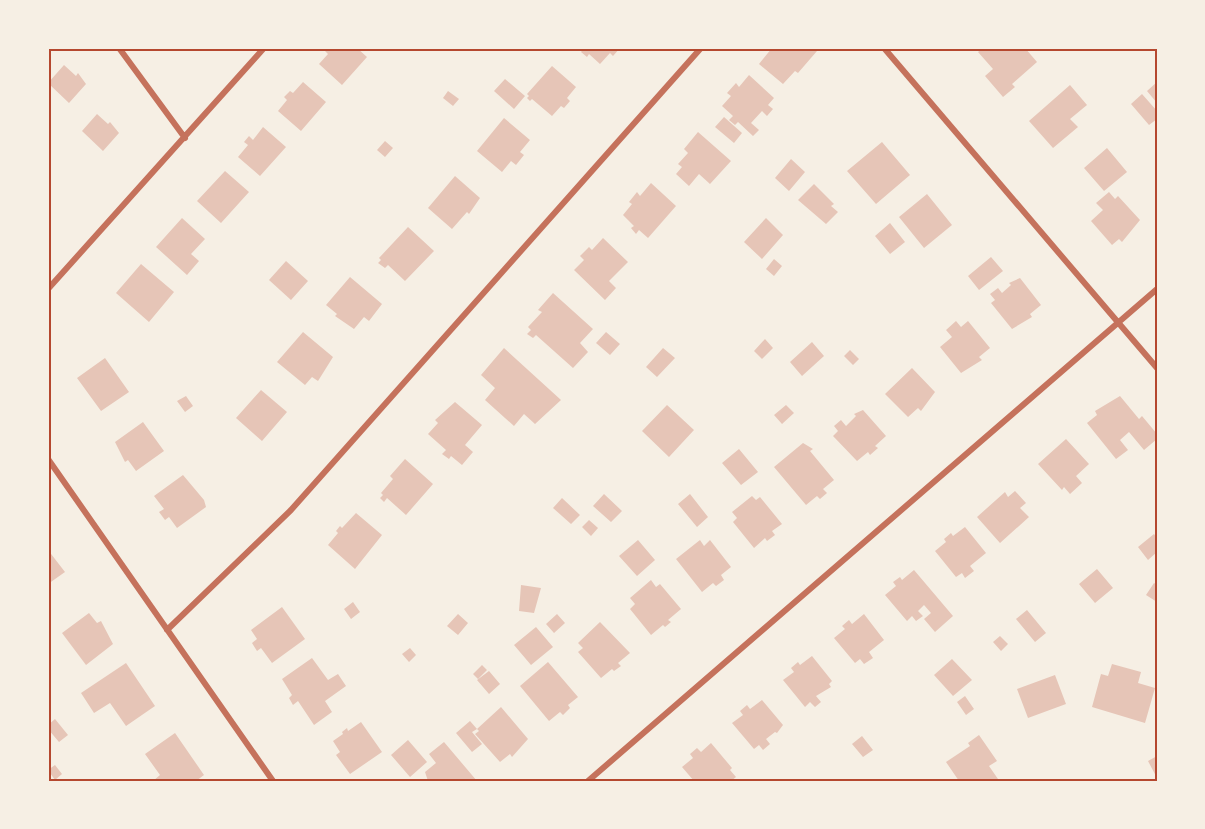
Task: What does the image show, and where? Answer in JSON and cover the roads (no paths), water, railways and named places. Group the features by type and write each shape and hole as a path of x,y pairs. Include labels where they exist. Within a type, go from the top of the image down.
{"street":[{"path":"119,48 185,138"},
{"path":"48,289 264,48"},
{"path":"167,630 291,510 701,48"},
{"path":"884,48 1157,368"},
{"path":"588,781 1157,289"},
{"path":"48,459 273,781"}]}
